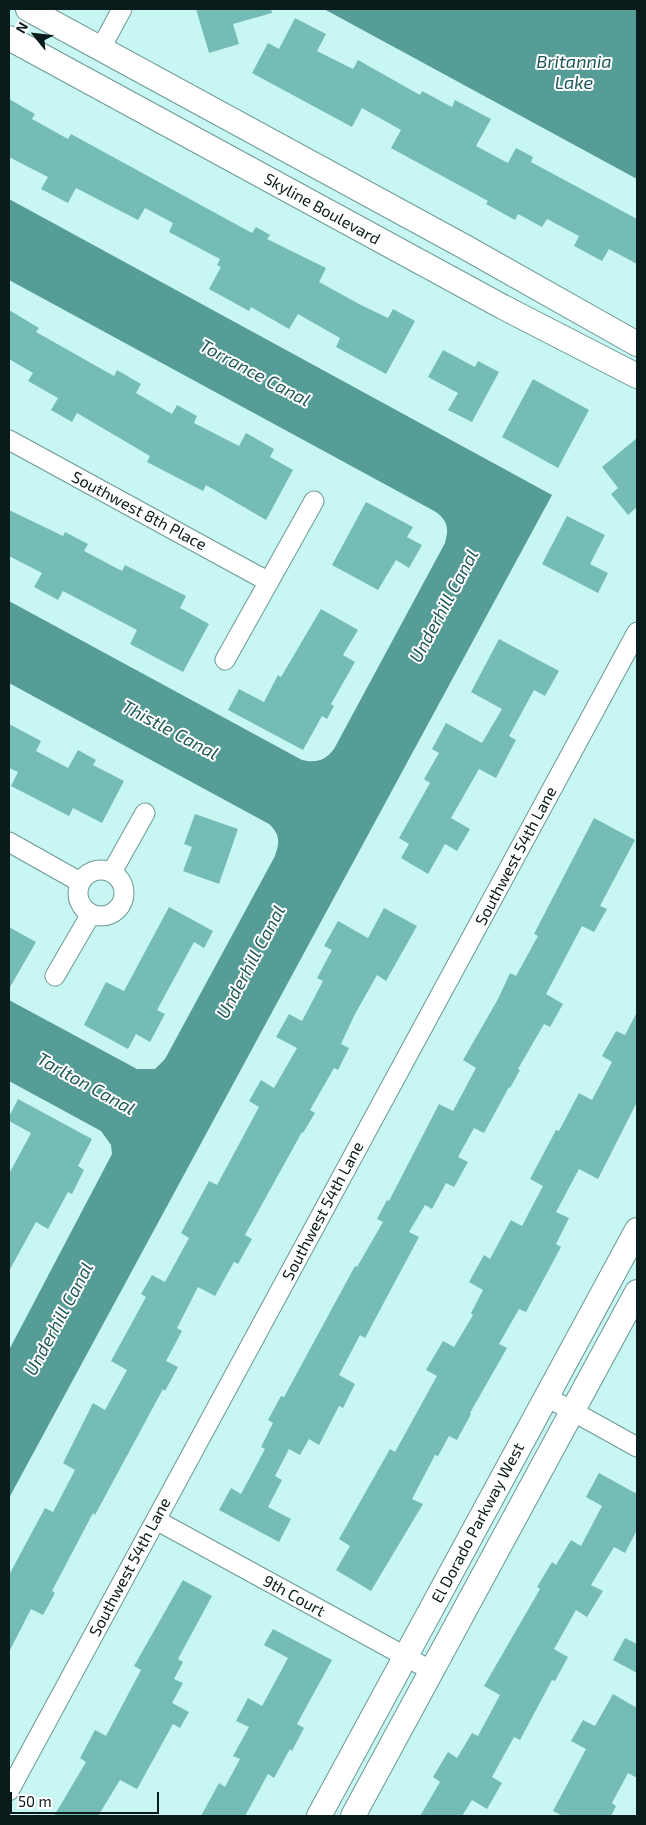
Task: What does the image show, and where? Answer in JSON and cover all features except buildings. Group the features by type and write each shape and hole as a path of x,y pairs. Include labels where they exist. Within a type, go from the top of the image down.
{"street":[{"path":"28,9 465,247 637,344"},
{"path":"82,78 122,9"},
{"name":"Skyline Boulevard","path":"9,38 503,307 637,376"},
{"name":"Southwest 8th Place","path":"9,440 269,582"},
{"path":"225,660 314,501"},
{"name":"Southwest 54th Lane","path":"9,1791 637,632"},
{"path":"112,872 144,813"},
{"path":"9,842 80,882"},
{"path":"105,869 112,872 123,883 124,899 120,907 107,916 91,914 80,904 78,897 80,882 90,871 105,869"},
{"path":"55,976 91,914"},
{"name":"El Dorado Parkway West","path":"320,1816 637,1230"},
{"name":"El Dorado Parkway West","path":"353,1816 637,1292"},
{"path":"547,1397 637,1447"},
{"name":"9th Court","path":"156,1520 432,1671"}],"water":[{"name":"Britannia Lake","path":"324,9 637,9 637,179"},
{"path":"9,199 552,495 9,1498 9,1350 112,1154 111,1145 101,1131 9,1081 9,1000 137,1069 155,1069 165,1059 275,856 278,839 275,831 269,824 9,683 9,601 302,760 316,761 324,759 334,749 445,543 447,529 445,522 436,512 9,280"}],"water label":[{"name":"Torrance Canal","path":"255,373"},
{"name":"Underhill Canal","path":"444,606"},
{"name":"Thistle Canal","path":"170,730"},
{"name":"Underhill Canal","path":"251,962"},
{"name":"Tarlton Canal","path":"86,1084"},
{"name":"Underhill Canal","path":"59,1319"}]}
